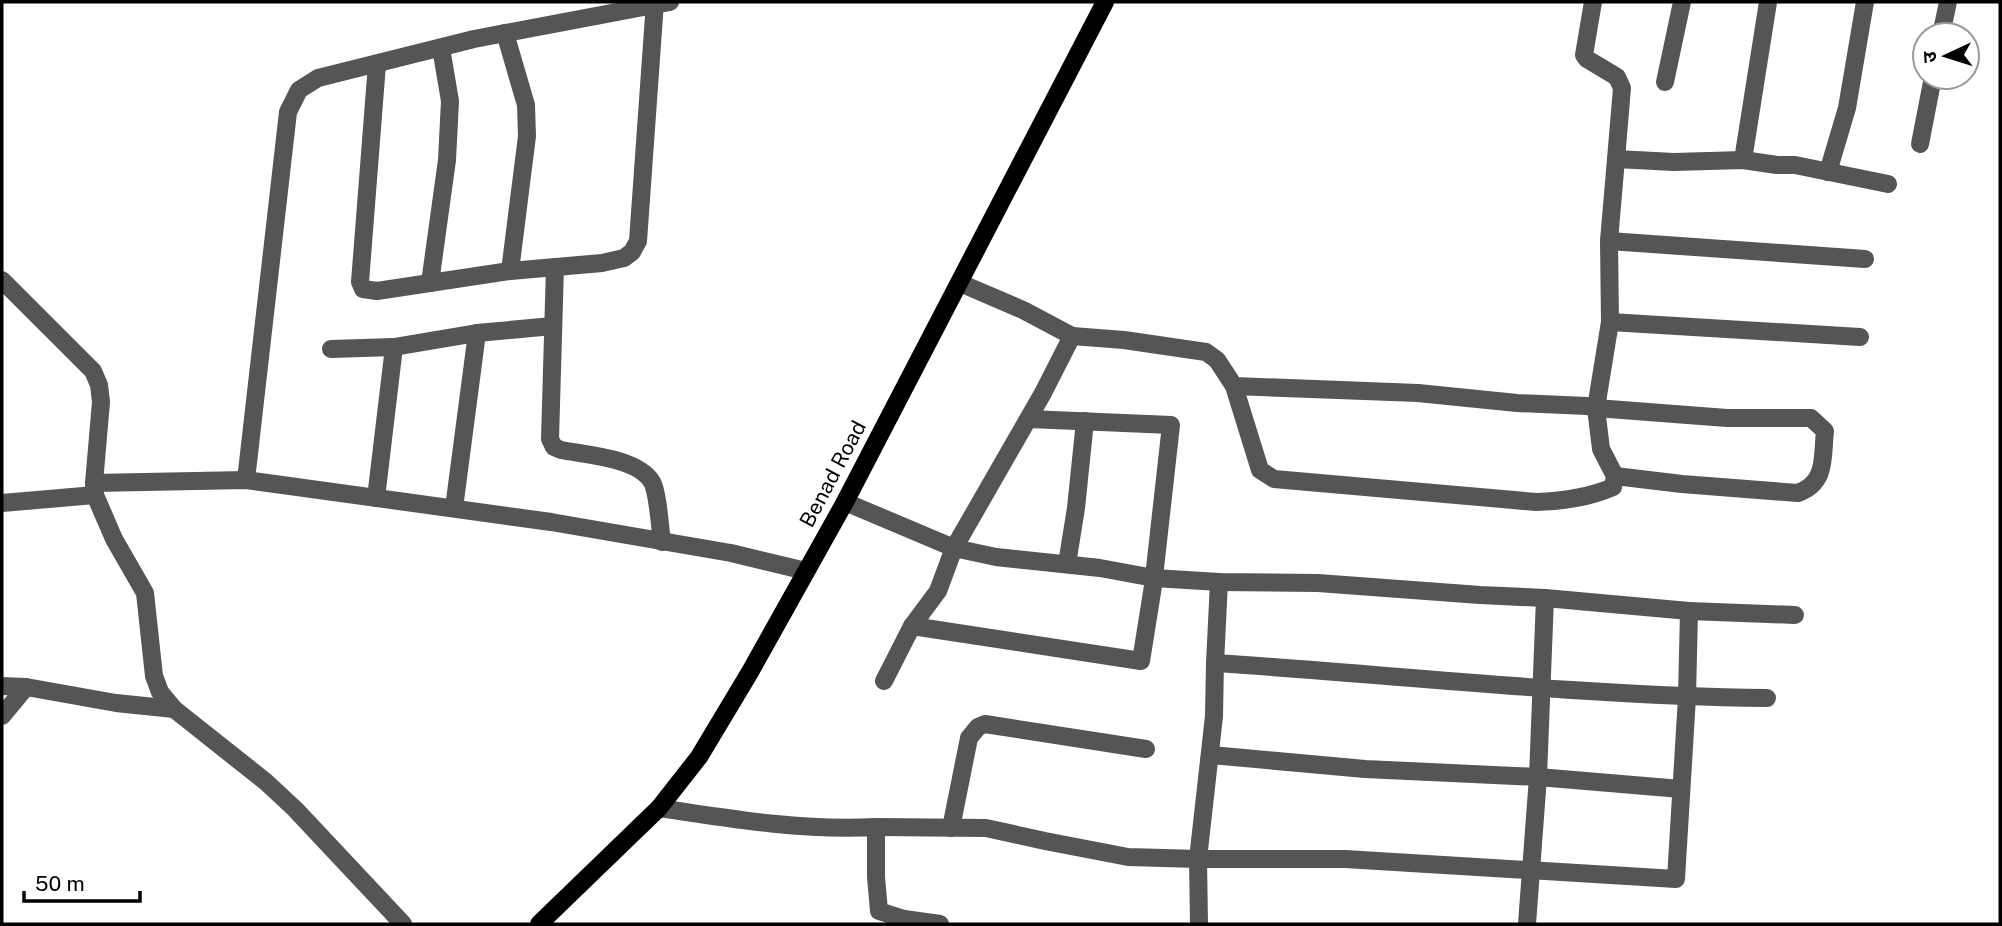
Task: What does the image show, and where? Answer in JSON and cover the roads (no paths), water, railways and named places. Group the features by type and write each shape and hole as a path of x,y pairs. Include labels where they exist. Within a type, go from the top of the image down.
{"main road":[{"name":"Benad Road","path":"539,924 659,808 699,757 845,502 1105,2"}],"street":[{"path":"960,283 1023,310 1072,337 1124,340 1206,352 1217,360 1234,386 1260,470 1274,479 1536,502 1566,501 1598,493 1613,486 1615,476 1601,449 1596,408 1610,322 1609,241 1622,88 1617,76 1584,55 1593,2"},
{"path":"1665,82 1682,2"},
{"path":"1743,160 1768,2"},
{"path":"1828,172 1847,108 1865,2"},
{"path":"1944,21 1948,2"},
{"path":"246,480 288,112 299,90 318,78 474,39 659,3 638,241 632,252 624,258 602,263 510,271 370,291 363,289 360,282 377,64"},
{"path":"505,33 526,105 527,136 510,271"},
{"path":"430,283 447,160 450,101 441,48"},
{"path":"1920,144 1930,91"},
{"path":"1616,159 1674,162 1743,160 1795,166 1888,184"},
{"path":"1609,241 1865,259"},
{"path":"555,267 550,439 554,447 561,450 627,463 644,472 654,484 662,542"},
{"path":"2,280 93,371 99,385 102,402 95,489 114,539 145,593 156,685 160,692 174,709 266,782 295,809 403,924"},
{"path":"1610,322 1860,337"},
{"path":"331,349 394,347 477,333 553,326"},
{"path":"454,508 477,333"},
{"path":"884,681 912,626 938,591 954,548 1072,337"},
{"path":"376,498 394,347"},
{"path":"1234,386 1418,393 1727,418 1811,418 1825,431 1819,477 1811,488 1798,493 1615,476"},
{"path":"912,626 1141,661 1154,578 1171,425 1028,419"},
{"path":"1066,564 1076,508 1085,421"},
{"path":"2,503 95,489 246,480 551,522 731,553 806,571"},
{"path":"845,502 954,548 996,557 1100,568 1154,578 1318,583 1480,596 1545,598 1689,611 1795,615"},
{"path":"1199,924 1198,859 1214,716 1219,582"},
{"path":"1527,924 1538,777 1545,598"},
{"path":"659,808 751,822 841,829 986,828 1128,857 1345,859 1676,879 1687,697 1689,611"},
{"path":"1214,663 1687,697 1767,698"},
{"path":"2,686 26,687 116,703 174,709"},
{"path":"2,716 26,687"},
{"path":"951,828 969,738 978,727 985,724 1146,749"},
{"path":"1211,755 1365,769 1538,777 1681,789"},
{"path":"876,827 875,917 940,924"}]}
